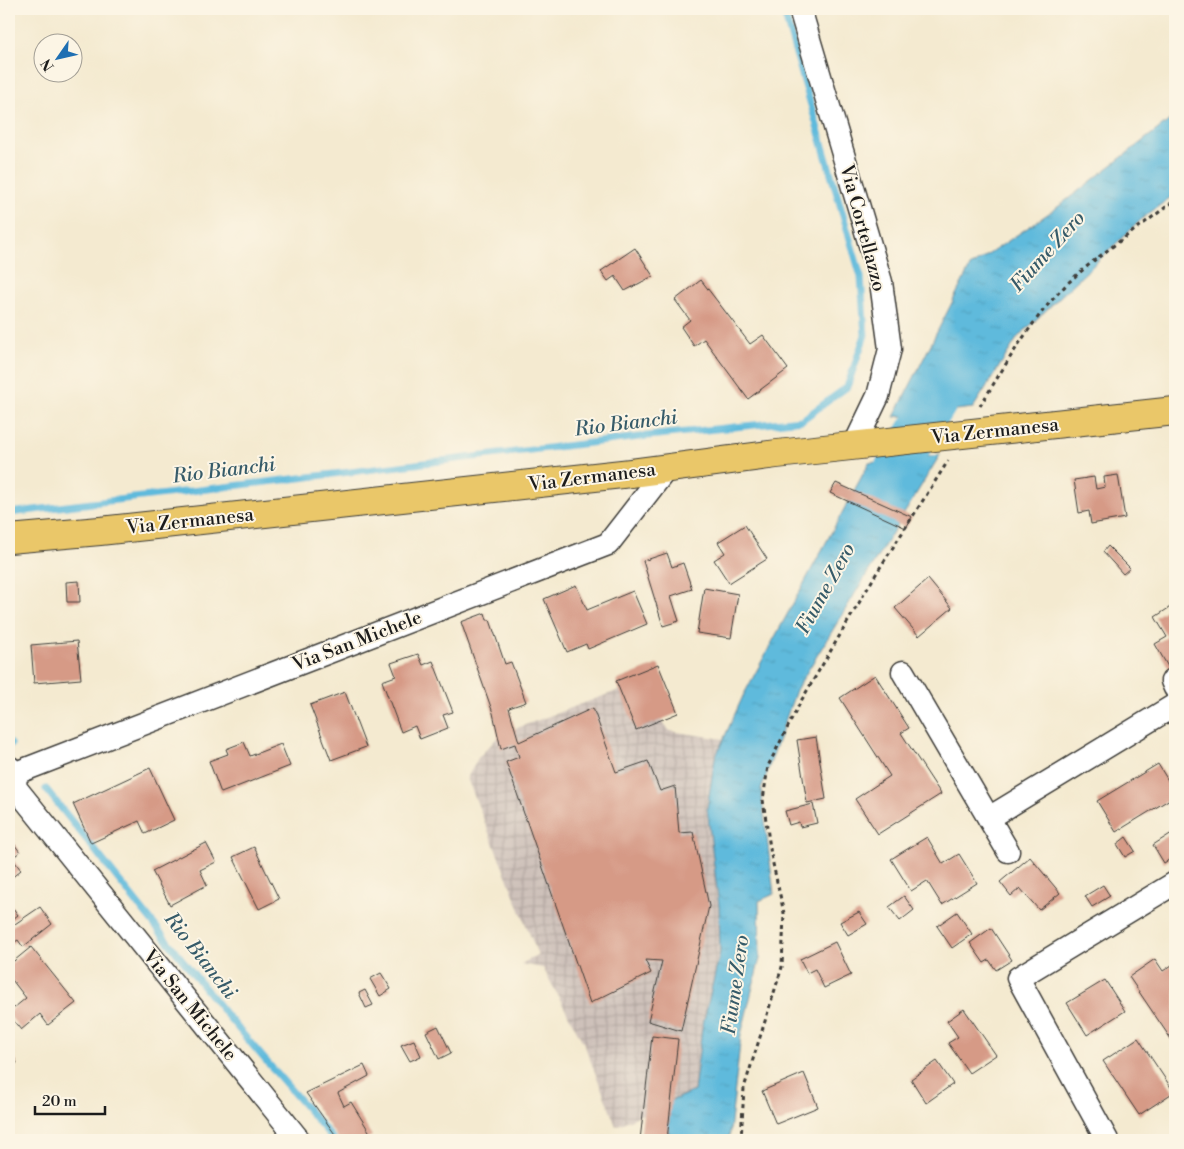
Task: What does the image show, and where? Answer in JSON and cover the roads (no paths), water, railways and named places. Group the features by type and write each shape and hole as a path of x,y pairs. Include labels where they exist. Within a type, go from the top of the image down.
{"main road":[{"name":"Via Zermanesa","path":"9,539 110,530 1175,411"}],"street":[{"name":"Via Cortellazzo","path":"800,9 881,282 890,349 878,396 854,446"},
{"name":"Via San Michele","path":"299,1140 15,787 12,770 608,544 667,468"},
{"path":"903,672 1008,851"},
{"path":"989,818 1175,705"},
{"path":"1107,1140 1018,978 1175,883"}],"water":[{"path":"1175,116 1175,194 1144,217 1018,337 973,408 894,417 970,267 1055,209"},
{"path":"940,455 796,690 761,790 774,894 759,901 760,958 741,1035 729,1140 668,1140 670,1101 694,1091 702,1028 720,953 719,906 707,808 715,758 743,696 869,463"}],"waterway":[{"name":"Rio Bianchi","path":"9,513 648,436 802,420 847,387 865,335 861,277 783,9"},
{"name":"Fiume Zero","path":"871,509 959,365"},
{"name":"Rio Bianchi","path":"46,789 224,1012 334,1140"}]}
